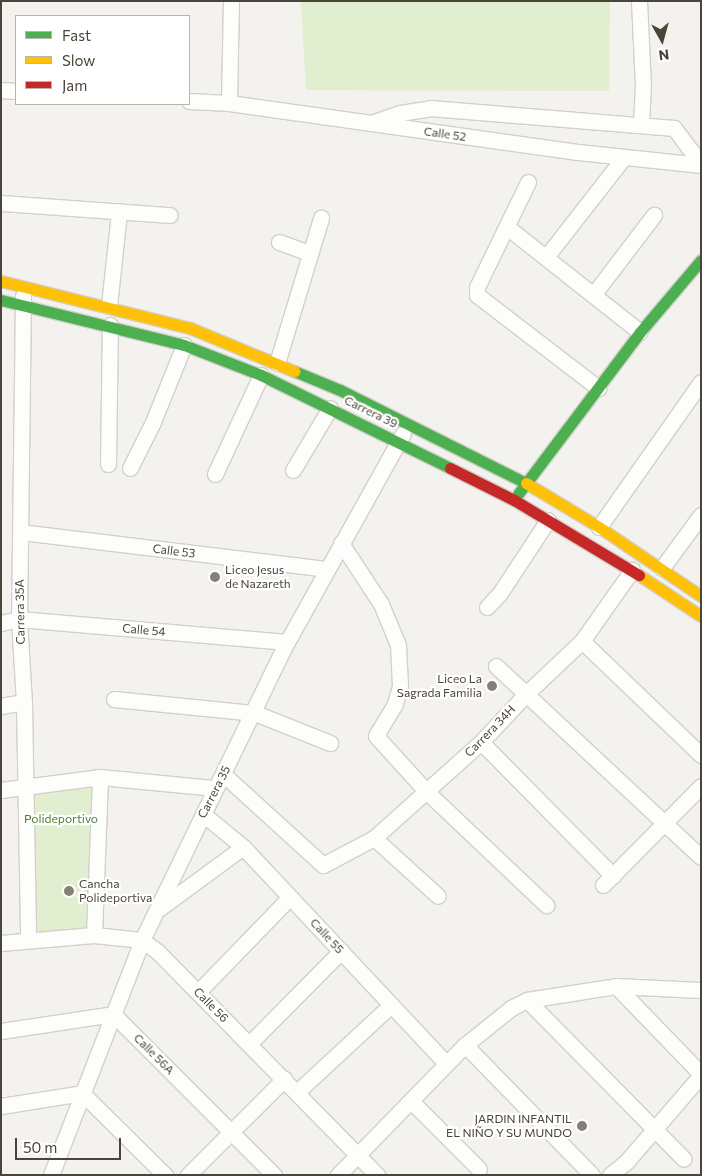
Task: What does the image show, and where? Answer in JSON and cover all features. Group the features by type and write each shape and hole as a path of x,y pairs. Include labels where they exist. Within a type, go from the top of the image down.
{"main road":[{"path":"514,500 640,332 701,260"},
{"name":"Carrera 39","path":"1,282 23,285 190,328 277,363 409,424 526,484 599,527 701,596"},
{"name":"Carrera 39","path":"1,300 110,325 184,345 261,375 399,441 514,500 632,570 701,616"}],"street":[{"path":"228,103 231,1"},
{"path":"639,1 643,85 641,125"},
{"path":"1,90 15,91"},
{"name":"Calle 52","path":"190,101 228,103 368,124 624,158 701,165"},
{"path":"368,124 400,112 430,108 674,128 701,165"},
{"path":"546,257 624,158"},
{"path":"528,182 478,287 477,295 598,388"},
{"path":"1,203 170,215"},
{"path":"109,306 119,212"},
{"path":"593,295 654,215"},
{"path":"277,363 321,218"},
{"path":"507,228 640,332"},
{"path":"279,242 310,252"},
{"name":"Carrera 35A","path":"23,285 19,620 24,702 23,787 28,939"},
{"path":"108,464 110,325"},
{"path":"130,468 153,422 184,345"},
{"path":"215,474 261,375"},
{"path":"599,527 695,402 701,382"},
{"path":"293,470 330,408"},
{"name":"Carrera 35","path":"51,1175 142,940 215,788 255,713 287,642 409,424"},
{"path":"662,568 701,515"},
{"path":"487,607 500,593 548,520"},
{"name":"Calle 53","path":"21,532 327,569"},
{"path":"341,543 392,625 400,668 395,704 376,736 426,792 546,905"},
{"name":"Carrera 34H","path":"223,774 323,865 374,838 482,742 527,693 582,641 632,570"},
{"name":"Calle 54","path":"1,623 19,620 287,642"},
{"path":"582,641 701,755"},
{"path":"496,666 527,693 664,825 701,857"},
{"path":"114,699 255,713 330,743"},
{"path":"1,706 24,702"},
{"path":"482,742 608,880 701,786"},
{"path":"94,934 100,776"},
{"path":"1,790 100,776 215,788"},
{"name":"Calle 55","path":"203,814 243,847 446,1063"},
{"path":"374,838 438,896"},
{"path":"158,908 243,847"},
{"path":"198,992 290,897"},
{"path":"1,944 28,939 94,934 142,940"},
{"name":"Calle 56","path":"142,940 198,992 377,1175"},
{"path":"249,1044 341,951"},
{"path":"338,1175 446,1063 511,1008 527,1000 616,986 701,990"},
{"path":"610,1175 627,1161 701,1074 616,986"},
{"path":"527,1000 684,1159"},
{"path":"297,1092 391,1004"},
{"path":"1,1030 113,1014"},
{"name":"Calle 56A","path":"113,1014 274,1175"},
{"path":"465,1045 592,1175"},
{"path":"188,1175 284,1079"},
{"path":"1,1106 82,1093 165,1175"},
{"path":"411,1101 479,1169"}],"green space":[{"path":"301,1 610,1 609,91 306,90"},
{"name":"Polideportivo","path":"100,777 94,935 28,939 23,787"}],"traffic: fast":[{"path":"518,494 640,332 701,260"},
{"path":"1,300 184,345 261,375 450,468"},
{"path":"294,371 340,390 526,483"}],"traffic: slow":[{"path":"1,281 190,328 294,371"},
{"path":"526,483 599,527 701,596"},
{"path":"639,575 701,616"}],"traffic: jam":[{"path":"450,468 514,500 639,575"}],"place":[{"name":"Liceo Jesus de Nazareth","path":"215,577"},
{"name":"Liceo La Sagrada Familia","path":"492,686"},
{"name":"Cancha Polideportiva","path":"69,891"},
{"name":"JARDIN INFANTIL EL NIÑO Y SU MUNDO","path":"582,1126"}]}
